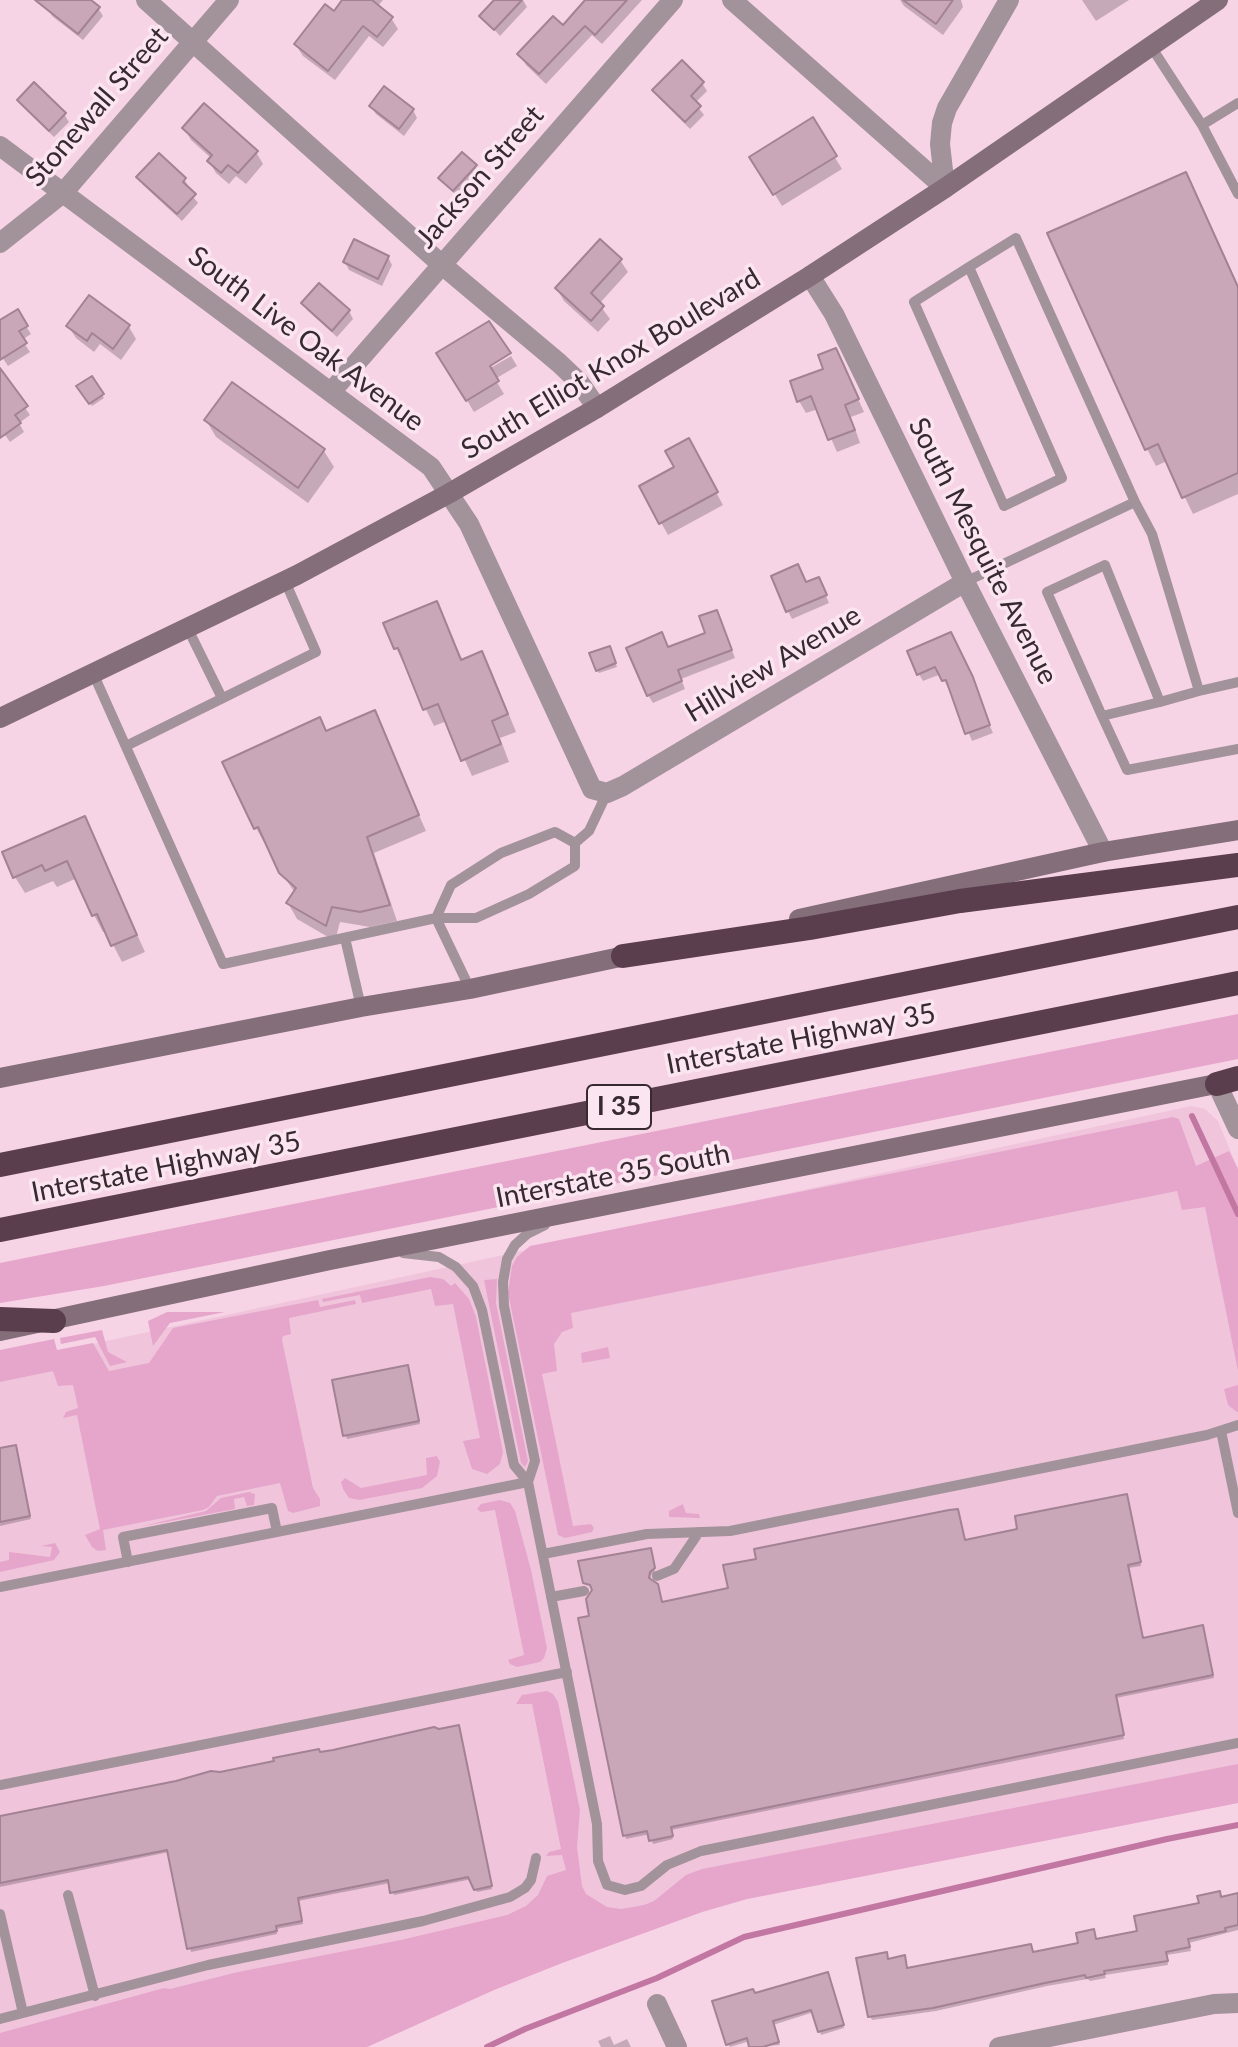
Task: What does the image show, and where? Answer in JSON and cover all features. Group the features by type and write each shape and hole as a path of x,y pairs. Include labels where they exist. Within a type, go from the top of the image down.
{"highway":[{"path":"623,956 810,928 960,901 1238,865"},
{"name":"Interstate Highway 35","path":"0,1165 1238,917"},
{"name":"Interstate Highway 35","path":"0,1230 1238,983"},
{"path":"0,1319 54,1321"}],"main road":[{"name":"South Elliot Knox Boulevard","path":"0,718 285,581 448,494 597,408 945,188 1218,0"},
{"path":"0,1078 361,1007 470,989 1103,852 1238,830"},
{"name":"Interstate 35 South","path":"0,1331 330,1260 1231,1080"}],"street":[{"path":"146,0 441,264 559,363 579,382 597,408"},
{"name":"Stonewall Street","path":"0,243 63,193 229,0"},
{"name":"Jackson Street","path":"331,392 673,0"},
{"path":"732,0 945,188"},
{"path":"945,188 940,144 947,108 1009,0"},
{"name":"South Live Oak Avenue","path":"0,146 431,467 469,524 592,789 607,793"},
{"name":"South Mesquite Avenue","path":"810,276 834,314 965,582 1103,852"},
{"name":"Hillview Avenue","path":"607,793 965,582"},
{"path":"1231,1080 1238,1129"},
{"path":"999,2047 1214,2004 1238,2003"},
{"path":"657,2004 677,2047"}],"lane":[{"path":"1150,45 1202,125 1238,194"},
{"path":"1202,125 1238,103"},
{"path":"969,267 1062,478 1004,506 914,302 969,267 1016,238 1152,534 1199,691"},
{"path":"965,582 1135,502"},
{"path":"1160,702 1105,565 1047,592 1127,770 1238,749"},
{"path":"126,746 316,652 285,581"},
{"path":"187,627 222,698"},
{"path":"93,673 223,964 436,918 476,918 529,894 575,866 575,843 589,831 607,793"},
{"path":"1102,716 1238,682"},
{"path":"436,918 451,885 501,853 555,832 575,843"},
{"path":"436,918 470,989"},
{"path":"345,938 361,1007"},
{"path":"528,1482 535,1461 504,1306 506,1264 515,1245 527,1234 554,1221 594,1209"},
{"path":"330,1260 383,1254 428,1254 447,1261 467,1277 476,1293 514,1465 528,1482 597,1824 600,1872 607,1885 625,1890 641,1886 677,1859 701,1851 1238,1743"},
{"path":"543,1554 647,1534 744,1528 1221,1431 1238,1425"},
{"path":"1221,1431 1238,1513"},
{"path":"0,1587 528,1482"},
{"path":"128,1562 123,1537 272,1508 277,1532"},
{"path":"657,1576 674,1569 699,1532"},
{"path":"551,1597 584,1591"},
{"path":"0,1785 567,1672"},
{"path":"0,2019 208,1965 423,1921 510,1897 525,1888 531,1880 536,1858"},
{"path":"68,1895 95,1996"},
{"path":"0,1914 23,2013"}],"shaded area":[{"path":"1238,1014 1238,1059 104,1286 0,1303 0,1263"},
{"path":"1191,1106 1205,1109 1218,1121 1238,1169 1238,1803 747,1899 702,1912 562,1963 367,2047 0,2047 0,1364"},
{"path":"1173,1117 1179,1119 1196,1166 1229,1151 1238,1169 1238,1371 1205,1207 1182,1210 1177,1191 571,1313 573,1328 562,1332 554,1344 557,1371 542,1374 573,1526 591,1524 594,1528 592,1532 565,1538 558,1535 508,1293 512,1266 530,1246"},
{"path":"430,1277 443,1279 451,1286 455,1283 469,1299 476,1317 503,1452 500,1464 487,1474 472,1469 463,1441 480,1438 453,1304 435,1306 431,1289 362,1303 360,1295 323,1302 322,1299"},
{"path":"497,1279 496,1303 528,1461 525,1467 521,1463 484,1280"},
{"path":"318,1300 320,1307 355,1300 356,1304 289,1318 291,1334 283,1336 282,1340 313,1488 320,1499 320,1506 293,1513 288,1511 280,1483 217,1496 203,1510 103,1530 106,1550 98,1551 92,1547 85,1535 100,1529 77,1415 63,1418 66,1412 78,1408 73,1385 58,1386 53,1371 0,1382 0,1350 54,1339 57,1350 93,1343 109,1371 149,1363 173,1328"},
{"path":"167,1312 225,1312 170,1323 153,1346 148,1321"},
{"path":"102,1330 108,1352 127,1362 110,1366 95,1337 61,1344 60,1338"},
{"path":"608,1347 610,1358 582,1363 581,1353"},
{"path":"1238,1385 1237,1412 1228,1405 1224,1389"},
{"path":"437,1456 440,1462 437,1476 422,1488 359,1500 349,1498 343,1489 341,1482 345,1478 361,1488 427,1475 426,1458"},
{"path":"249,1492 255,1494 254,1505 247,1506 244,1497 234,1499 235,1509 139,1527 206,1511 221,1498"},
{"path":"500,1500 510,1503 515,1511 547,1648 540,1662 517,1667 508,1660 524,1655 495,1510 481,1512 477,1509 481,1504"},
{"path":"683,1504 686,1513 699,1514 700,1518 669,1517 669,1511"},
{"path":"55,1543 60,1552 54,1560 0,1572 0,1562 9,1560 9,1552 50,1557 52,1547 41,1546"},
{"path":"547,1691 558,1702 580,1810 577,1847 582,1886 586,1894 607,1907 621,1909 654,1901 686,1875 702,1869 1238,1764 1238,1803 747,1899 702,1912 562,1963 367,2047 0,2047 0,2033 164,1988 401,1940 507,1915 526,1906 538,1895 547,1876 566,1870 562,1855 546,1856 561,1849 532,1704 516,1704 522,1695"}],"building":[{"path":"35,0 91,0 100,7 78,34"},
{"path":"342,0 372,0 393,17 377,37 363,26 328,71 294,44 325,4 334,11"},
{"path":"494,0 522,0 494,30 479,16"},
{"path":"585,0 627,0 595,35 585,26 539,74 517,54 553,16 563,25"},
{"path":"903,0 953,0 936,24"},
{"path":"682,60 704,82 691,96 701,106 685,122 652,90"},
{"path":"34,82 66,113 49,131 17,100"},
{"path":"384,86 414,109 399,129 369,106"},
{"path":"204,103 258,151 238,173 228,165 221,173 207,161 212,155 182,128"},
{"path":"813,117 837,156 773,195 749,157"},
{"path":"462,152 477,165 453,191 438,178"},
{"path":"159,153 186,178 183,182 196,194 177,214 136,177"},
{"path":"1186,172 1238,287 1238,473 1182,498 1158,444 1145,450 1047,233"},
{"path":"354,239 389,256 378,279 343,262"},
{"path":"600,239 622,259 591,293 604,306 591,321 555,288"},
{"path":"319,283 350,310 332,331 301,303"},
{"path":"89,295 130,325 113,349 92,333 87,341 66,326"},
{"path":"18,309 28,326 19,331 27,343 0,360 0,320"},
{"path":"489,321 511,353 490,366 499,381 466,401 436,353"},
{"path":"836,348 859,399 845,405 855,430 828,440 811,396 797,402 790,381 823,369 818,355"},
{"path":"0,368 28,406 15,415 21,423 0,438"},
{"path":"92,376 104,394 89,404 76,386"},
{"path":"232,382 325,449 298,488 204,420"},
{"path":"689,438 718,492 659,524 639,486 674,467 665,451"},
{"path":"798,564 806,582 819,577 827,595 786,612 771,576"},
{"path":"437,601 461,660 482,651 508,714 492,721 501,744 461,761 438,704 423,710 398,648 394,649 383,623"},
{"path":"717,610 732,650 678,670 682,681 647,696 626,648 662,632 668,647 705,633 699,616"},
{"path":"951,632 973,677 990,725 965,734 946,680 942,681 935,667 917,675 907,651"},
{"path":"610,646 616,663 596,671 589,653"},
{"path":"375,710 419,815 367,837 390,905 360,912 332,907 326,926 286,903 296,888 279,873 222,762 320,717 326,731"},
{"path":"85,816 137,935 111,946 97,914 92,916 67,861 45,871 42,865 13,878 2,852"},
{"path":"408,1365 419,1421 343,1436 332,1380"},
{"path":"16,1445 30,1516 0,1522 0,1448"},
{"path":"1127,1494 1141,1562 1128,1565 1143,1638 1203,1625 1213,1675 1116,1695 1124,1735 671,1827 673,1836 649,1841 647,1831 623,1836 578,1618 589,1616 586,1599 592,1590 590,1585 583,1583 578,1561 651,1548 655,1568 649,1578 658,1584 662,1602 728,1588 723,1565 756,1559 754,1549 958,1509 965,1540 1017,1529 1015,1516"},
{"path":"459,1725 492,1886 474,1890 468,1877 390,1893 388,1880 298,1898 302,1921 276,1926 277,1931 187,1949 167,1850 0,1883 0,1816 176,1781 211,1771 274,1761 273,1758 319,1749 320,1752 333,1750 434,1727"},
{"path":"1220,1891 1221,1897 1238,1893 1238,1925 1225,1928 1226,1931 1188,1939 1190,1947 1166,1952 1168,1961 1104,1971 1105,1974 1086,1978 1085,1975 933,2008 868,2017 856,1958 887,1952 888,1959 905,1955 907,1968 1031,1944 1033,1952 1078,1943 1076,1933 1094,1929 1096,1939 1137,1931 1134,1916 1199,1903 1197,1896"},
{"path":"828,1972 844,2025 818,2032 811,2010 773,2021 779,2042 749,2047 747,2038 726,2045 712,2001 753,1989 755,1993"}],"waterway":[{"path":"1192,1116 1238,1214"},
{"path":"487,2047 657,1978 744,1937 1238,1825"}]}
